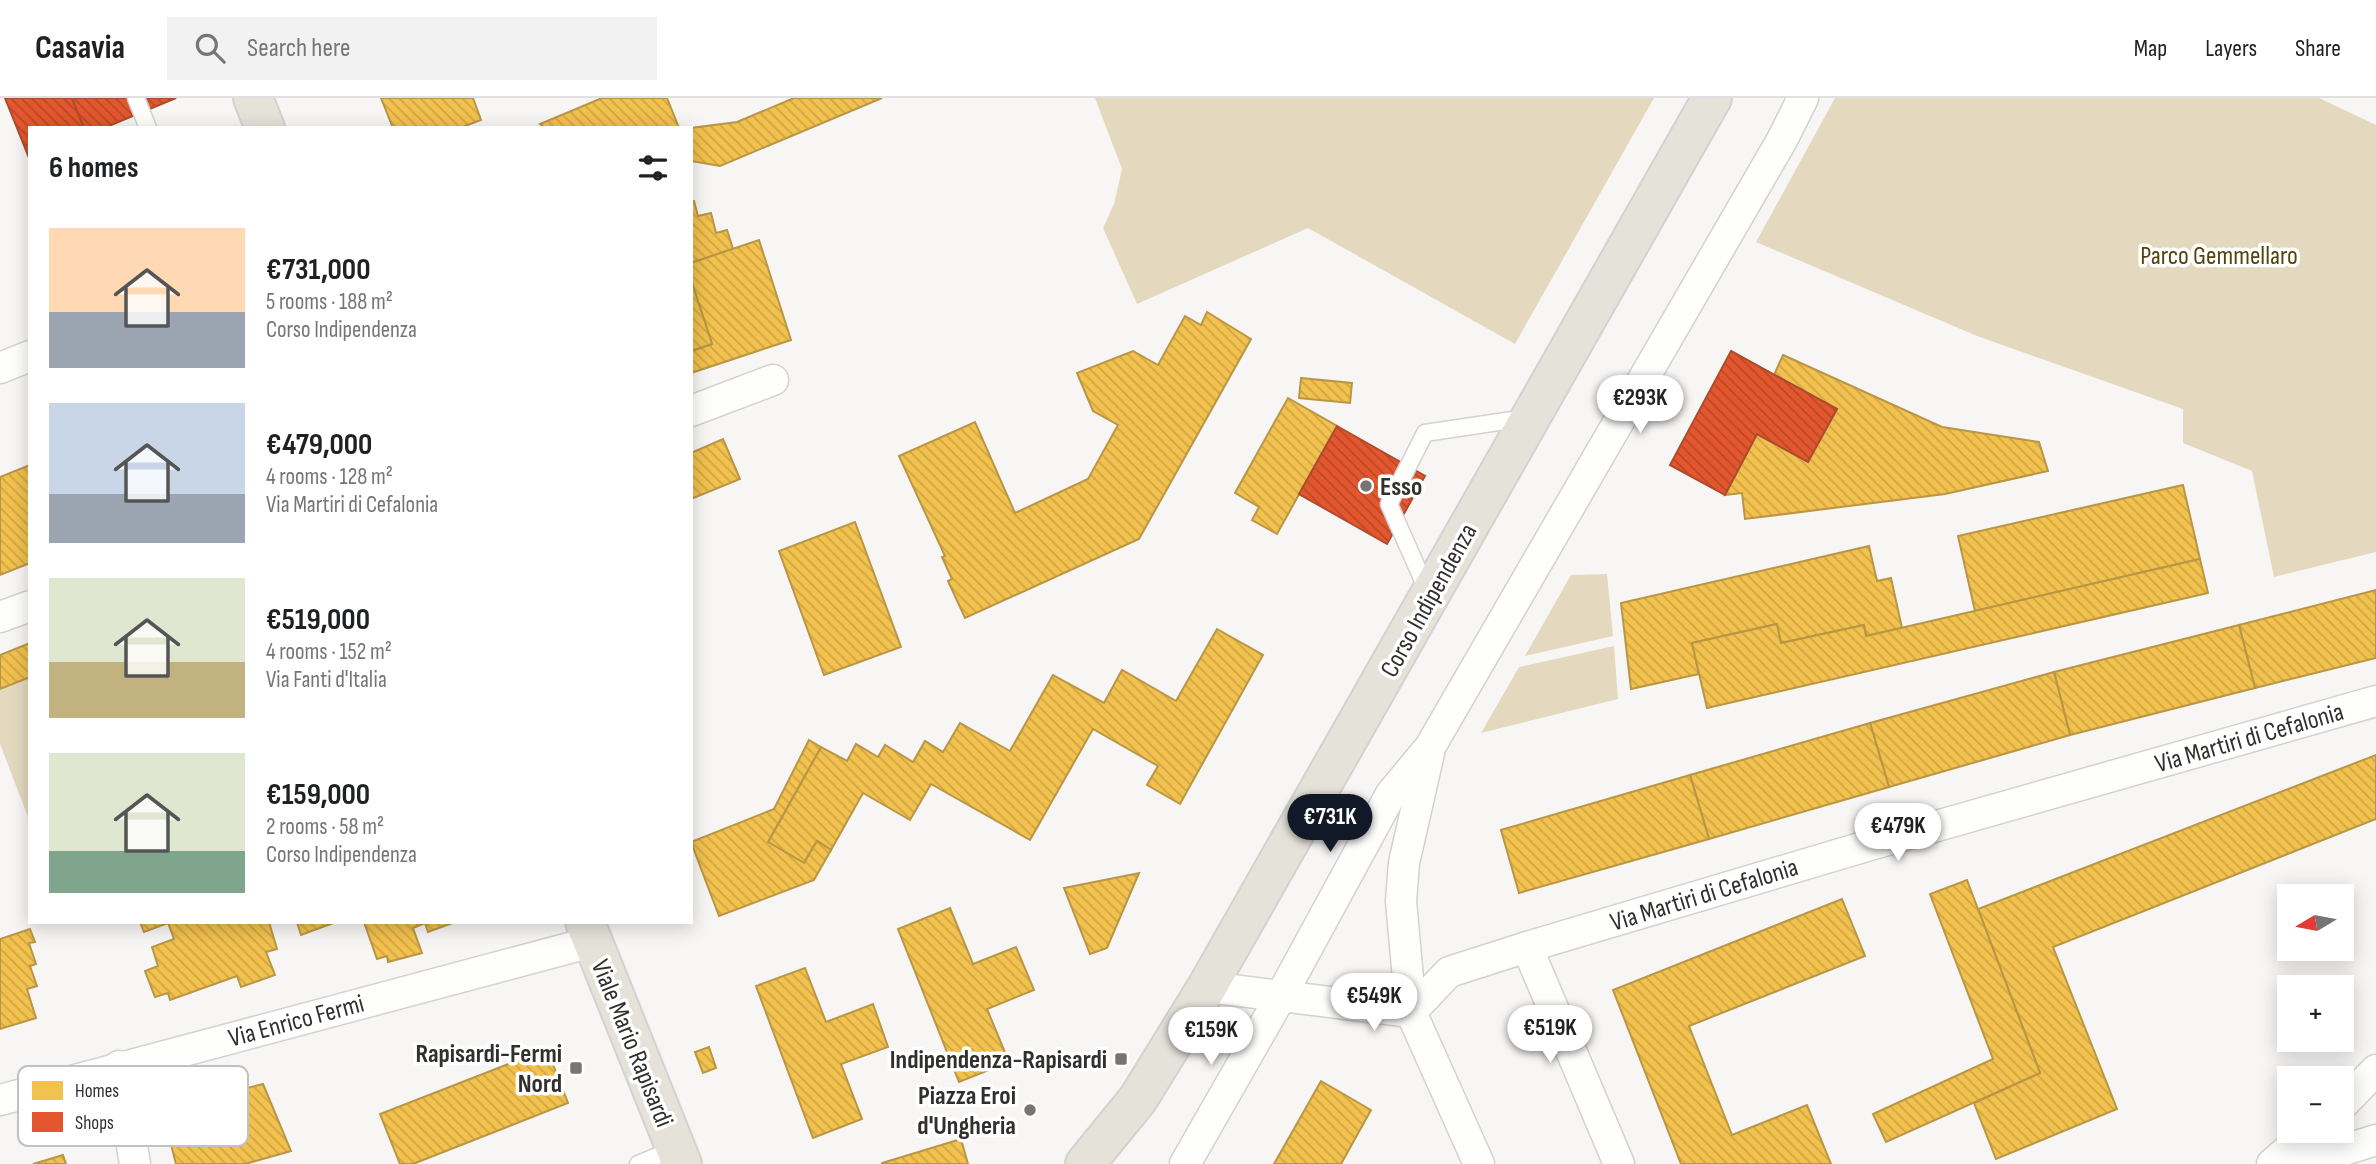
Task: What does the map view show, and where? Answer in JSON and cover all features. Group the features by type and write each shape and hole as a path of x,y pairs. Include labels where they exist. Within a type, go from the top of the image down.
{"main road":[{"path":"253,98 264,126"},
{"name":"Corso Indipendenza","path":"1138,1099 1207,987 1712,98"},
{"name":"Viale Mario Rapisardi","path":"588,932 679,1156"},
{"path":"1085,1164 1138,1099"},
{"path":"1117,1164 1138,1099"}],"street":[{"path":"1185,1164 1281,996 1391,794 1430,747 1782,139 1803,98"},
{"path":"0,368 28,357"},
{"path":"693,410 773,380"},
{"path":"0,617 28,607"},
{"name":"Via Martiri di Cefalonia","path":"1411,1012 1449,972 1883,841 2376,701"},
{"path":"1430,747 1404,863 1401,901 1411,1012 1479,1164"},
{"name":"Via Enrico Fermi","path":"119,1066 588,932"},
{"path":"1527,947 1619,1164"},
{"path":"1207,987 1411,1012"},
{"path":"2354,1093 2376,1070"},
{"name":"Via Enrico Fermi","path":"0,1100 18,1095"},
{"path":"2299,1164 2376,1140"},
{"path":"2272,1164 2296,1143"},
{"path":"132,1146 135,1164"}],"lane":[{"path":"136,98 147,126"},
{"path":"1430,597 1389,504 1424,433 1529,418"},
{"path":"638,1164 679,1156"}],"green space":[{"path":"1095,98 1654,98 1515,344 1308,228 1137,304 1103,228 1114,204 1122,169"},
{"name":"Parco Gemmellaro","path":"1835,98 2319,98 2376,125 2376,552 2274,577 2252,471 2183,443 2183,409 1977,336 1756,242"},
{"path":"1607,574 1613,636 1525,656 1571,575"},
{"path":"28,644 28,817 0,744 0,655"},
{"path":"1614,646 1618,699 1481,733 1519,667"}],"building: Homes":[{"path":"381,98 473,98 481,120 465,126 392,126"},
{"path":"602,98 667,98 678,126 542,126 540,124"},
{"path":"794,98 882,98 720,166 693,161 693,128 737,122"},
{"path":"693,201 698,216 711,213 716,233 727,230 733,249 693,262"},
{"path":"759,240 791,340 693,372 693,350 712,344 693,286 693,262"},
{"path":"693,286 712,344 693,350"},
{"path":"1207,312 1251,339 1139,539 965,618 948,581 952,579 942,557 945,556 899,456 975,422 1015,513 1088,479 1118,425 1093,411 1077,373 1133,351 1158,365 1185,316 1201,325"},
{"path":"1783,355 1942,427 2039,442 2048,471 1945,494 1745,519 1742,493 1725,495 1757,434 1808,462 1837,409 1774,375"},
{"path":"1301,378 1352,383 1350,403 1299,398"},
{"path":"1288,398 1337,426 1277,534 1252,520 1259,507 1235,493"},
{"path":"723,439 740,479 693,498 693,452"},
{"path":"28,466 28,564 0,575 0,477"},
{"path":"2183,485 2200,559 1975,611 1958,536"},
{"path":"855,522 901,647 824,675 779,551"},
{"path":"1869,546 1877,581 1891,578 1902,628 1866,636 1864,625 1781,643 1777,624 1692,643 1699,674 1631,689 1621,603"},
{"path":"2200,559 2208,593 1707,708 1692,643 1777,624 1781,643 1864,625 1866,636"},
{"path":"2376,590 2376,658 2255,688 2239,625"},
{"path":"2239,625 2255,688 2070,735 2054,672"},
{"path":"1217,629 1263,655 1180,804 1147,785 1158,766 1093,729 1030,840 931,784 910,820 863,793 831,850 817,841 804,863 768,842 821,747 847,761 856,744 878,757 885,745 913,762 925,741 943,752 960,723 1010,751 1053,675 1104,703 1122,670 1176,701"},
{"path":"28,644 28,678 0,689 0,655"},
{"path":"2054,672 2070,735 1889,787 1870,723"},
{"path":"1870,723 1889,787 1709,839 1690,775"},
{"path":"809,740 821,747 768,842 804,863 817,841 831,850 814,880 719,916 693,841 774,809"},
{"path":"2376,755 2376,819 2053,947 2117,1109 1996,1159 1974,1103 2040,1073 1978,909"},
{"path":"1690,775 1709,839 1519,893 1501,830"},
{"path":"1139,873 1107,948 1090,954 1064,888"},
{"path":"1967,880 2040,1073 1886,1142 1873,1114 1993,1059 1930,894"},
{"path":"1842,899 1865,956 1689,1026 1732,1135 1807,1105 1831,1164 1681,1164 1613,990"},
{"path":"950,908 973,964 1016,947 1034,990 987,1009 1009,1062 959,1082 898,929"},
{"path":"141,924 165,924 144,932"},
{"path":"168,924 270,924 277,949 266,952 275,975 241,987 237,976 170,1000 168,993 155,997 145,971 158,966 152,947 174,939"},
{"path":"298,924 331,924 301,935"},
{"path":"365,924 423,924 413,928 422,953 388,962 387,956 377,959"},
{"path":"425,924 450,924 428,932"},
{"path":"30,929 35,942 29,943 36,964 30,966 37,986 27,989 36,1018 0,1029 0,939"},
{"path":"805,968 826,1022 873,1004 888,1047 841,1064 862,1119 813,1138 756,986"},
{"path":"709,1047 716,1068 703,1073 695,1052"},
{"path":"547,1049 568,1103 413,1164 400,1164 380,1114"},
{"path":"1321,1081 1371,1110 1341,1164 1274,1164"},
{"path":"263,1084 291,1151 245,1164 176,1164 171,1146 248,1146 248,1088"},
{"path":"961,1139 968,1164 882,1164 882,1163"},
{"path":"63,1155 66,1164 33,1164"}],"building: Shops":[{"path":"5,98 72,98 83,126 28,126 28,156"},
{"path":"72,98 176,98 109,126 83,126"},
{"path":"1731,351 1837,409 1808,462 1757,434 1725,495 1670,465"},
{"path":"1337,426 1425,476 1387,544 1299,494"}],"place":[{"name":"Esso","path":"1366,486"},
{"name":"Indipendenza-Rapisardi","path":"1121,1059"},
{"name":"Rapisardi-Fermi Nord","path":"576,1068"},
{"name":"Piazza Eroi d'Ungheria","path":"1030,1110"}]}
